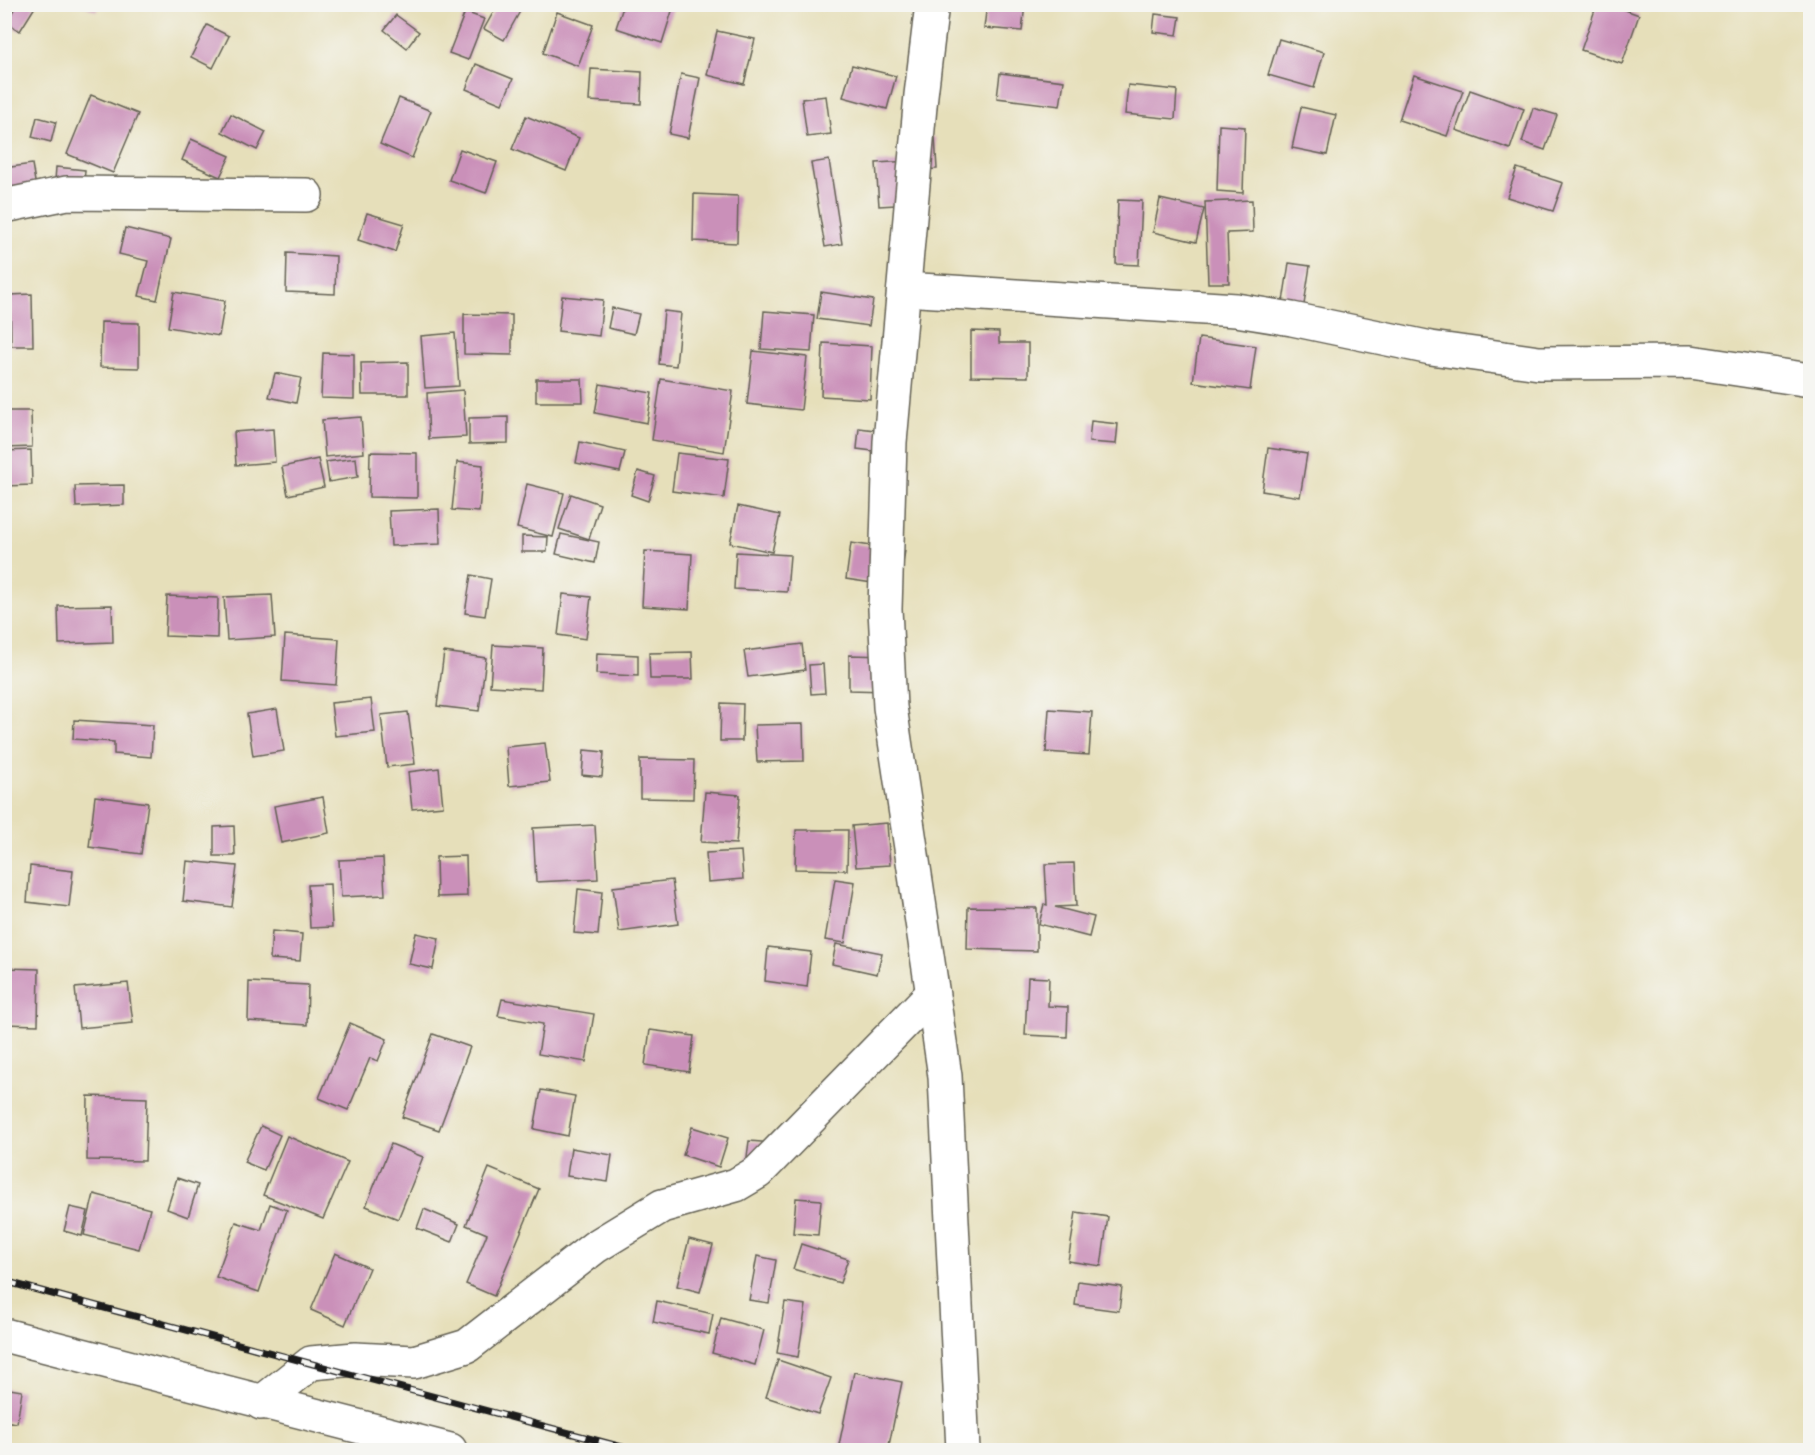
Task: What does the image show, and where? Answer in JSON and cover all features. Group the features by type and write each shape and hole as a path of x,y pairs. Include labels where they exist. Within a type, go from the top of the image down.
{"street":[{"path":"932,4 921,95 890,442 885,609 890,707 945,1076 963,1450"},
{"path":"4,206 67,193 306,195"},
{"path":"904,289 1236,310 1292,319 1431,348 1539,363 1691,362 1810,380"},
{"path":"261,1403 311,1363 355,1359 414,1362 467,1346 595,1247 662,1206 736,1185 758,1172 933,994"},
{"path":"4,1335 450,1450"}],"building":[{"path":"17,4 30,4 35,7 20,31 6,23"},
{"path":"81,4 99,4 96,11"},
{"path":"498,4 523,6 504,40 484,29"},
{"path":"624,4 662,4 673,8 662,43 616,28"},
{"path":"987,4 1025,4 1022,31 984,28"},
{"path":"1597,4 1609,4 1639,15 1622,64 1581,50"},
{"path":"465,12 484,19 468,60 449,53"},
{"path":"557,12 593,25 578,66 543,53"},
{"path":"1155,14 1180,17 1177,35 1153,32"},
{"path":"396,15 419,32 407,48 384,30"},
{"path":"207,25 229,36 213,68 191,57"},
{"path":"717,31 755,39 744,84 707,75"},
{"path":"1279,39 1324,52 1314,88 1268,75"},
{"path":"476,64 513,79 502,104 466,89"},
{"path":"852,65 896,76 887,109 843,97"},
{"path":"591,69 642,72 641,104 589,101"},
{"path":"1000,73 1064,81 1060,106 997,98"},
{"path":"681,74 700,78 688,138 669,134"},
{"path":"1414,75 1463,91 1447,136 1399,120"},
{"path":"1128,85 1177,90 1175,119 1125,114"},
{"path":"1470,90 1524,109 1510,149 1456,130"},
{"path":"91,95 138,114 113,173 67,154"},
{"path":"826,96 831,134 807,137 802,99"},
{"path":"399,98 431,111 412,158 380,144"},
{"path":"1301,107 1336,115 1327,155 1292,148"},
{"path":"1533,108 1557,115 1545,150 1522,142"},
{"path":"231,114 266,132 257,150 222,132"},
{"path":"526,116 579,138 566,171 512,149"},
{"path":"37,117 56,122 51,142 32,137"},
{"path":"1219,125 1245,127 1243,193 1217,191"},
{"path":"935,137 937,169 915,170 914,138"},
{"path":"191,139 230,156 220,177 182,160"},
{"path":"460,149 497,162 486,193 449,180"},
{"path":"829,160 842,244 825,247 811,163"},
{"path":"910,161 913,204 879,206 876,163"},
{"path":"32,164 39,205 4,211 4,168"},
{"path":"56,167 85,170 83,196 54,194"},
{"path":"1517,168 1563,183 1553,211 1507,197"},
{"path":"694,194 738,196 737,243 693,241"},
{"path":"1160,199 1204,209 1196,242 1153,232"},
{"path":"1118,200 1142,201 1139,265 1116,264"},
{"path":"1252,200 1253,232 1227,233 1229,283 1208,283 1205,202"},
{"path":"367,213 404,224 395,252 358,240"},
{"path":"125,228 171,239 157,300 139,296 148,261 119,254"},
{"path":"287,253 336,256 335,294 286,292"},
{"path":"1289,263 1310,266 1303,311 1282,308"},
{"path":"174,292 225,301 219,336 168,327"},
{"path":"821,292 873,300 869,326 817,319"},
{"path":"32,294 33,346 11,346 10,295"},
{"path":"562,296 603,300 599,336 558,331"},
{"path":"612,308 639,314 634,334 608,328"},
{"path":"664,311 681,313 676,366 659,364"},
{"path":"764,311 814,315 811,352 761,349"},
{"path":"464,314 512,315 512,355 464,354"},
{"path":"101,322 139,323 139,368 100,367"},
{"path":"971,331 999,332 999,343 1028,343 1028,377 971,376"},
{"path":"455,333 459,386 425,388 421,336"},
{"path":"1199,338 1256,346 1250,390 1193,382"},
{"path":"823,343 872,346 870,399 821,396"},
{"path":"753,351 807,357 801,410 747,404"},
{"path":"323,353 354,354 354,399 321,398"},
{"path":"408,362 408,395 362,395 361,363"},
{"path":"275,373 301,378 296,403 269,397"},
{"path":"536,379 582,379 583,402 536,402"},
{"path":"661,379 733,391 724,452 652,440"},
{"path":"600,384 652,393 647,423 595,413"},
{"path":"463,390 466,437 429,439 427,393"},
{"path":"4,411 31,411 32,447 4,448"},
{"path":"361,417 364,453 325,457 322,420"},
{"path":"508,417 508,443 469,444 469,418"},
{"path":"1091,421 1118,424 1116,444 1089,442"},
{"path":"859,428 891,432 889,453 857,449"},
{"path":"273,429 275,462 236,465 234,432"},
{"path":"580,442 625,452 620,472 576,463"},
{"path":"1268,448 1307,454 1300,497 1262,491"},
{"path":"31,450 32,485 4,486 4,451"},
{"path":"370,452 417,453 417,498 369,497"},
{"path":"677,453 729,459 724,498 672,491"},
{"path":"356,458 358,477 329,482 326,462"},
{"path":"318,459 324,487 288,495 282,467"},
{"path":"457,462 483,465 479,512 452,510"},
{"path":"638,471 655,476 648,501 631,495"},
{"path":"527,484 564,493 553,537 517,528"},
{"path":"124,485 124,505 76,507 75,486"},
{"path":"571,494 600,504 589,539 559,529"},
{"path":"738,506 780,515 772,552 730,543"},
{"path":"439,509 440,544 391,546 389,511"},
{"path":"561,534 599,542 595,563 556,554"},
{"path":"522,536 548,537 547,552 522,552"},
{"path":"851,543 905,551 899,587 846,579"},
{"path":"645,551 692,554 689,609 642,606"},
{"path":"736,552 790,555 787,592 734,589"},
{"path":"471,575 491,579 485,616 465,613"},
{"path":"563,594 591,597 586,639 558,635"},
{"path":"272,595 275,637 227,640 224,597"},
{"path":"167,596 218,598 217,638 165,636"},
{"path":"112,605 113,642 59,644 58,606"},
{"path":"285,635 339,639 336,685 282,681"},
{"path":"802,644 805,670 748,677 744,651"},
{"path":"493,645 543,648 541,689 490,686"},
{"path":"444,652 486,658 479,711 437,706"},
{"path":"692,652 693,679 650,679 649,653"},
{"path":"597,653 638,655 638,676 596,674"},
{"path":"849,655 888,656 887,691 849,690"},
{"path":"823,664 825,693 811,694 809,665"},
{"path":"371,699 375,732 335,736 331,703"},
{"path":"721,703 743,704 742,741 720,741"},
{"path":"277,709 284,751 253,756 247,714"},
{"path":"1049,709 1092,712 1089,755 1046,752"},
{"path":"408,712 415,764 387,767 381,715"},
{"path":"74,720 153,725 151,757 114,754 114,742 73,739"},
{"path":"803,724 804,761 757,762 755,725"},
{"path":"545,743 550,782 509,786 506,747"},
{"path":"584,750 604,752 602,777 582,775"},
{"path":"640,759 694,760 693,799 640,798"},
{"path":"439,768 443,806 412,809 408,772"},
{"path":"705,792 740,795 736,844 701,842"},
{"path":"95,796 148,803 141,854 89,847"},
{"path":"323,797 329,833 281,843 274,806"},
{"path":"887,823 890,865 856,867 852,826"},
{"path":"595,825 598,879 536,882 533,828"},
{"path":"234,826 235,856 214,856 214,827"},
{"path":"796,830 848,830 847,870 795,869"},
{"path":"741,851 743,879 708,882 706,853"},
{"path":"466,856 467,896 437,897 436,857"},
{"path":"383,858 385,895 341,897 339,860"},
{"path":"187,861 237,866 232,907 183,901"},
{"path":"1074,863 1076,906 1055,907 1094,917 1089,937 1039,924 1044,904 1047,905 1045,864"},
{"path":"30,866 73,871 69,907 27,902"},
{"path":"835,879 855,882 845,943 825,940"},
{"path":"672,880 678,924 619,932 613,887"},
{"path":"330,884 332,927 310,928 308,885"},
{"path":"578,889 602,892 598,935 574,933"},
{"path":"968,907 1037,908 1037,951 967,949"},
{"path":"272,931 302,934 300,961 270,959"},
{"path":"416,933 439,938 433,969 409,964"},
{"path":"836,944 882,953 877,974 832,964"},
{"path":"768,947 811,952 807,987 765,981"},
{"path":"4,968 39,969 38,1025 4,1024"},
{"path":"1028,977 1049,978 1048,1006 1068,1007 1067,1037 1025,1035"},
{"path":"249,982 308,985 307,1025 248,1021"},
{"path":"128,983 133,1023 79,1028 75,988"},
{"path":"502,999 594,1014 586,1062 538,1054 543,1024 498,1016"},
{"path":"350,1023 387,1039 378,1061 370,1058 348,1110 319,1098"},
{"path":"650,1030 694,1036 689,1072 645,1065"},
{"path":"433,1034 470,1047 439,1130 402,1117"},
{"path":"541,1090 575,1096 568,1136 534,1129"},
{"path":"88,1096 147,1098 145,1161 87,1160"},
{"path":"261,1126 280,1135 264,1170 244,1162"},
{"path":"692,1127 728,1138 719,1167 683,1155"},
{"path":"287,1136 348,1162 323,1219 263,1195"},
{"path":"749,1141 785,1144 746,1165"},
{"path":"391,1144 423,1157 398,1219 366,1206"},
{"path":"571,1148 612,1155 608,1182 567,1176"},
{"path":"489,1168 539,1189 494,1296 466,1284 487,1234 466,1225"},
{"path":"177,1178 198,1185 188,1217 167,1209"},
{"path":"94,1194 150,1209 139,1249 84,1235"},
{"path":"796,1198 821,1200 818,1235 793,1233"},
{"path":"270,1204 287,1210 259,1292 216,1277 236,1222 261,1230"},
{"path":"70,1207 88,1211 82,1236 64,1231"},
{"path":"424,1209 459,1224 452,1242 417,1228"},
{"path":"1076,1212 1108,1217 1101,1266 1068,1261"},
{"path":"689,1239 713,1245 700,1292 677,1286"},
{"path":"801,1244 848,1259 840,1283 793,1269"},
{"path":"335,1253 369,1268 345,1325 311,1310"},
{"path":"757,1256 776,1260 769,1303 749,1300"},
{"path":"1078,1281 1122,1287 1119,1311 1075,1305"},
{"path":"657,1301 713,1314 709,1334 653,1322"},
{"path":"785,1302 806,1305 798,1357 777,1353"},
{"path":"721,1318 764,1330 755,1365 712,1353"},
{"path":"778,1360 831,1378 818,1414 766,1397"},
{"path":"854,1372 902,1382 888,1450 864,1450 839,1445"},
{"path":"4,1388 22,1391 17,1423 4,1421"}],"railway":[{"path":"4,1281 633,1450"}]}
